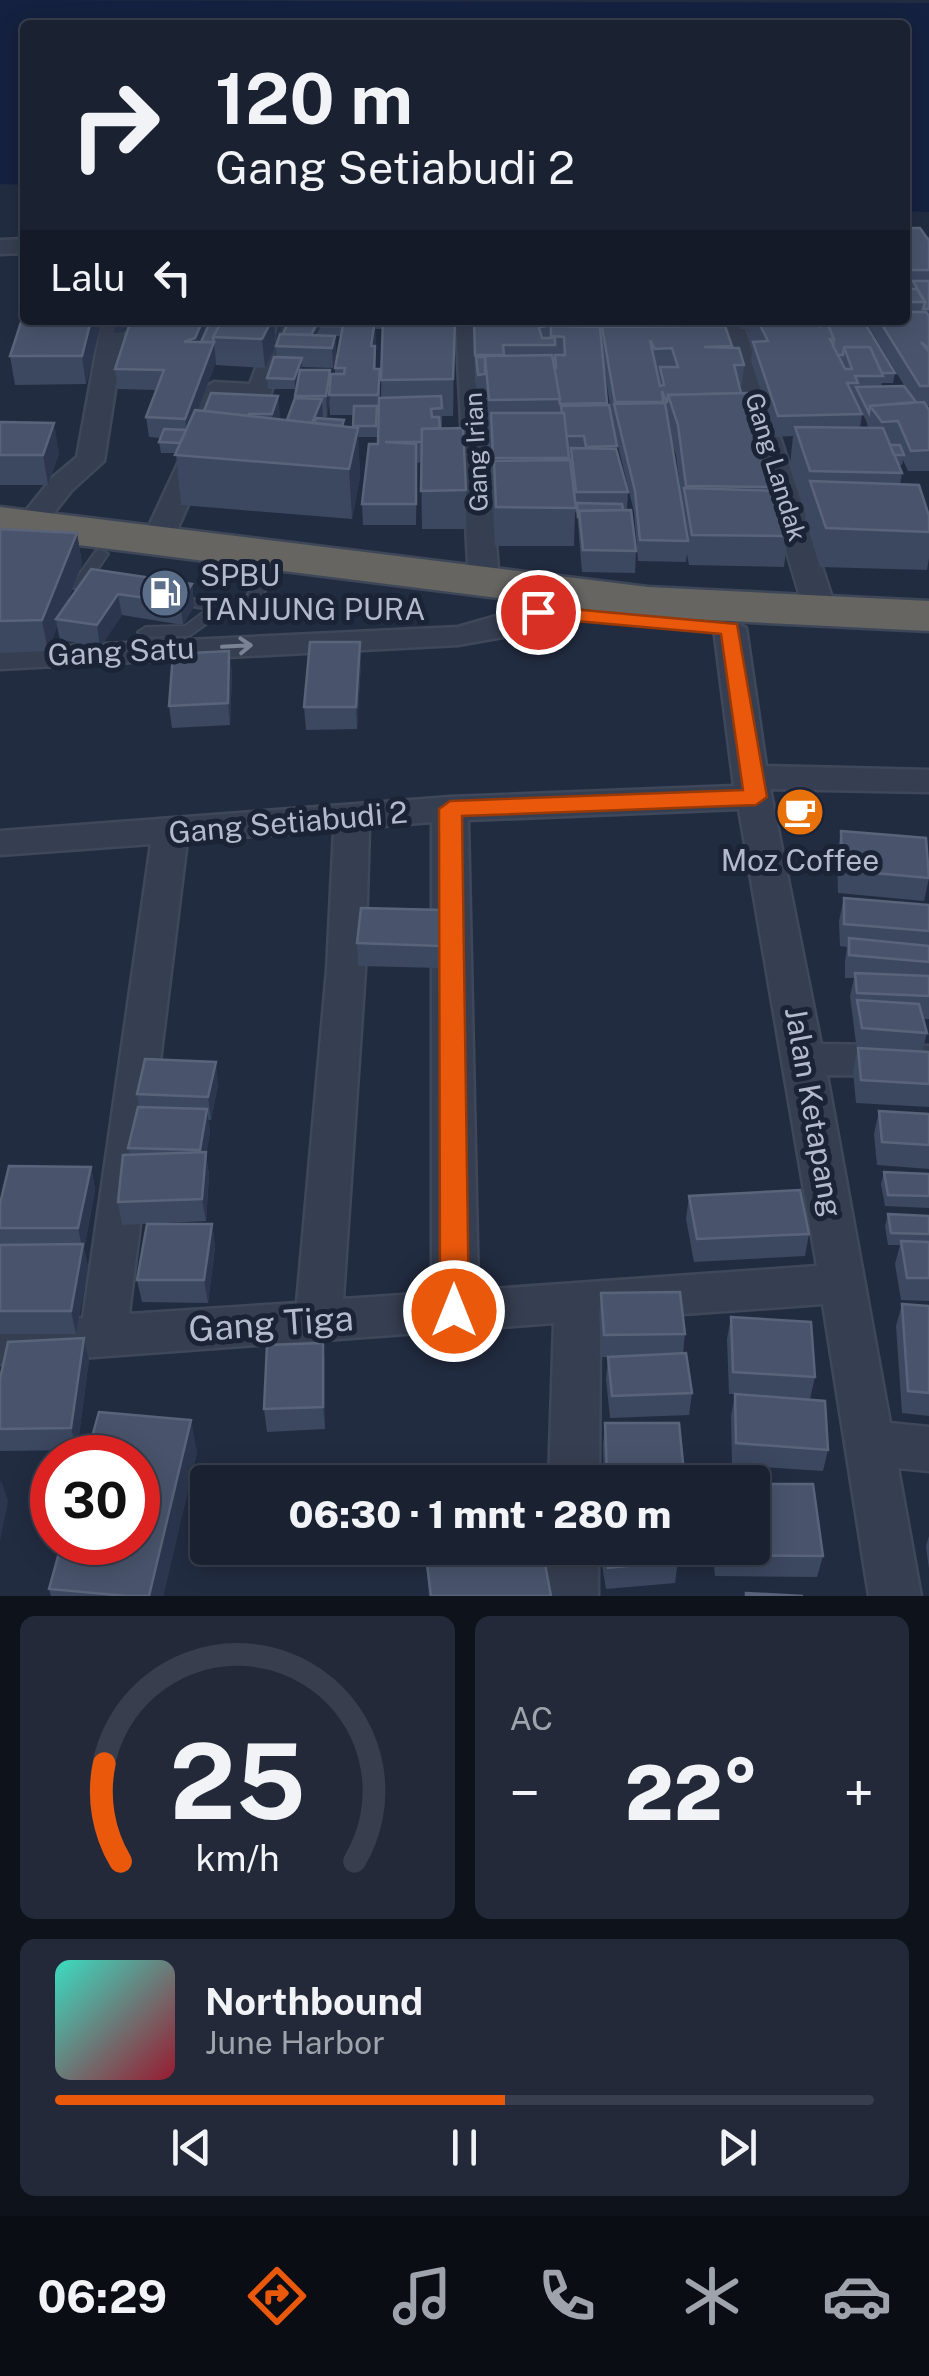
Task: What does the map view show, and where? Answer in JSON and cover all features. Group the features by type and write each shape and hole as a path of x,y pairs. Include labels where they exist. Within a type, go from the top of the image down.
{"highway":[{"path":"10,530 158,539 484,584 928,626"},
{"path":"10,530 108,572 267,575 538,612 730,628 928,626"}],"street":[{"path":"10,530 90,461 98,440 113,325"},
{"path":"158,539 200,446 214,390 260,392 284,325"},
{"name":"Gang Irian","path":"468,325 484,584"},
{"name":"Gang Landak","path":"732,325 821,613"},
{"name":"Gang Satu","path":"0,659 458,636 492,630 538,612"},
{"name":"Jalan Ketapang","path":"730,628 753,787 804,1059 895,1596"},
{"name":"Gang Setiabudi 2","path":"0,844 753,787 929,781"},
{"path":"450,809 454,1311"},
{"path":"320,1319 346,970 352,816"},
{"path":"103,1337 170,833"},
{"path":"804,1059 929,1061"},
{"name":"Gang Tiga","path":"0,1344 842,1283"},
{"path":"574,1465 577,1302"},
{"path":"870,1444 929,1449"},
{"path":"572,1596 573,1565"}],"lane":[{"path":"150,596 246,610 267,575"},
{"path":"146,632 188,631 221,606"}],"water":[{"path":"0,0 929,3 929,212 910,211 910,20 20,20 20,185 0,184"}],"building":[{"path":"910,228 920,228 929,241 929,270 910,270"},
{"path":"913,281 929,281 929,309 923,309 925,302"},
{"path":"910,289 917,289 925,302 910,302"},
{"path":"910,312 926,312 929,316 929,349 921,342 929,352 929,386 920,386 882,325 910,325"},
{"path":"20,325 90,325 82,356 10,356"},
{"path":"129,325 201,325 195,338 184,342 214,342 185,419 146,417 164,370 115,369"},
{"path":"209,325 220,325 214,342 201,342"},
{"path":"219,325 269,325 262,339 213,337"},
{"path":"287,325 316,325 311,335 283,334"},
{"path":"343,325 374,325 371,346 375,346 374,369 380,369 378,395 329,395 331,374 344,374 345,368 335,368"},
{"path":"383,325 455,325 453,379 381,380"},
{"path":"474,325 549,325 539,327 542,338 555,338 555,345 503,345 504,355 475,355"},
{"path":"760,325 828,325 834,339 830,339 845,369 852,369 844,347 870,347 883,376 855,376 858,383 847,383 862,414 778,416 753,342 768,341"},
{"path":"828,325 866,325 895,373 882,373 870,347 844,347 843,355 838,355"},
{"path":"551,326 600,327 607,403 560,404 554,368 555,355 565,355 564,337 551,336"},
{"path":"725,326 732,346 704,347 739,348 744,365 734,365 741,393 668,395 666,402 662,391 663,402 615,402 602,327","holes":["650,340 655,349 672,348 678,367 660,367 664,385 660,386"]},
{"path":"280,334 335,336 332,348 276,346"},
{"path":"552,355 560,399 489,400 485,356"},
{"path":"274,357 302,358 294,379 267,378"},
{"path":"476,357 485,357 485,374 478,375"},
{"path":"300,370 330,370 326,396 295,396"},
{"path":"904,386 916,402 870,406 869,413 856,387"},
{"path":"211,393 278,396 272,414 248,416 204,411"},
{"path":"748,393 772,487 686,486 678,425 668,395"},
{"path":"441,396 442,408 431,409 432,417 439,417 440,428 422,429 422,442 385,442 416,444 416,504 362,504 369,444 378,444 379,398"},
{"path":"295,398 322,399 312,423 287,420"},
{"path":"924,402 929,410 929,450 911,451 898,421 882,422 870,406"},
{"path":"665,403 688,541 640,540 635,491 614,404"},
{"path":"609,405 617,446 586,447 584,436 566,436 561,406"},
{"path":"354,406 377,406 376,426 353,426"},
{"path":"195,410 358,428 349,469 175,455"},
{"path":"491,413 564,413 569,458 493,458"},
{"path":"316,418 344,420 342,426 314,423"},
{"path":"0,422 54,423 43,455 0,455"},
{"path":"795,427 883,428 902,473 810,471"},
{"path":"463,428 466,490 421,491 422,429"},
{"path":"164,429 186,430 180,443 159,442"},
{"path":"890,445 900,445 904,455 894,455"},
{"path":"571,448 616,449 628,492 576,492"},
{"path":"570,460 576,508 496,507 494,461"},
{"path":"810,481 919,485 929,516 929,532 826,528"},
{"path":"684,488 777,491 788,536 692,535"},
{"path":"577,503 622,504 623,510 579,511 578,518"},
{"path":"631,510 636,551 583,550 579,511"},
{"path":"0,529 77,533 42,620 0,621"},
{"path":"91,569 192,584 180,603 118,594 97,625 56,619"},
{"path":"310,642 360,642 356,707 304,707"},
{"path":"229,651 228,703 169,706 173,654"},
{"path":"841,831 926,838 929,878 842,870"},
{"path":"844,898 929,905 929,931 844,924"},
{"path":"361,908 443,910 440,946 357,943"},
{"path":"849,938 929,946 929,962 849,955"},
{"path":"855,973 929,976 929,996 857,993"},
{"path":"857,1000 919,1004 927,1033 862,1028"},
{"path":"858,1048 929,1052 929,1084 861,1080"},
{"path":"145,1059 216,1062 208,1097 137,1094"},
{"path":"138,1107 207,1109 200,1150 128,1148"},
{"path":"879,1111 929,1114 929,1145 882,1142"},
{"path":"206,1152 202,1199 118,1202 123,1155"},
{"path":"9,1166 91,1167 78,1228 0,1228 0,1204"},
{"path":"884,1172 929,1174 929,1196 888,1195"},
{"path":"800,1190 809,1234 697,1239 689,1196"},
{"path":"888,1214 929,1216 929,1234 891,1233"},
{"path":"147,1224 212,1224 204,1280 137,1280"},
{"path":"901,1241 929,1242 929,1278 907,1278"},
{"path":"83,1244 71,1311 0,1311 0,1245"},
{"path":"680,1292 685,1334 604,1335 601,1293"},
{"path":"902,1304 929,1306 929,1393 908,1391"},
{"path":"731,1317 811,1322 815,1377 733,1372"},
{"path":"84,1338 71,1428 0,1429 0,1379 8,1342"},
{"path":"323,1343 323,1407 264,1409 267,1345"},
{"path":"686,1353 692,1393 612,1396 608,1357"},
{"path":"735,1394 825,1401 828,1450 736,1443"},
{"path":"99,1412 191,1420 160,1550 160,1435 92,1435"},
{"path":"605,1423 679,1423 683,1465 607,1465"},
{"path":"770,1484 813,1484 823,1556 770,1555"},
{"path":"56,1565 156,1565 149,1596 49,1589"},
{"path":"427,1565 545,1565 551,1596 431,1596"},
{"path":"746,1593 803,1596 746,1596"}],"place":[{"name":"SPBU TANJUNG PURA","path":"165,593"},
{"name":"Moz Coffee","path":"800,812"}],"route":[{"path":"454,1311 450,809 756,797 730,628 538,612"}]}
